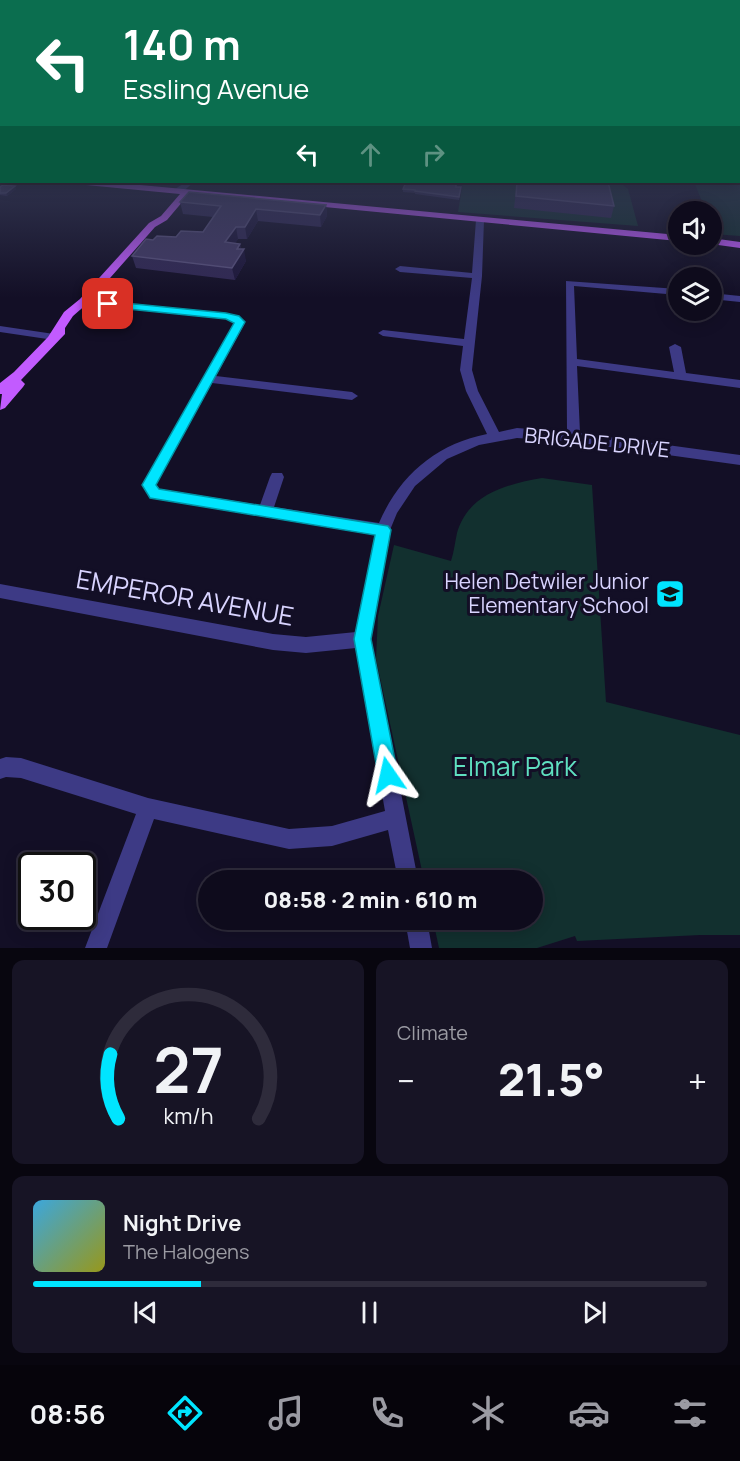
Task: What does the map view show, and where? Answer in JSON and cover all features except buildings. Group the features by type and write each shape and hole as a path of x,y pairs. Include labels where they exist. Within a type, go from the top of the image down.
{"main road":[{"path":"0,390 19,375 54,337 70,324 84,301 152,225 164,218 170,209"},
{"path":"384,209 668,237"},
{"path":"722,243 740,244"},
{"path":"0,405 18,384 19,375"}],"street":[{"path":"480,220 477,276 466,361 468,381 495,437"},
{"path":"400,269 477,276"},
{"path":"574,437 569,283 668,291"},
{"path":"722,297 740,299"},
{"path":"84,301 235,318 240,322 149,485 155,494 383,530"},
{"path":"0,329 54,337"},
{"path":"383,333 468,343"},
{"path":"675,347 681,376"},
{"path":"572,362 740,384"},
{"path":"208,379 352,396"},
{"name":"BRIGADE DRIVE","path":"406,870 363,639 383,530 391,511 410,482 424,469 460,447 495,437 538,434 740,460"},
{"path":"265,511 277,477"},
{"name":"EMPEROR AVENUE","path":"0,591 273,642 306,645 363,639"},
{"path":"0,770 21,768 148,808 289,839 332,836 396,818"},
{"path":"96,948 148,808"},
{"path":"418,930 421,948"}],"green space":[{"path":"458,209 633,209 638,226 458,212"},
{"path":"722,209 740,209 740,236 722,235"},
{"name":"Elmar Park","path":"542,478 592,485 606,702 740,735 740,935 577,941 575,936 537,948 439,948 435,930 543,930 543,870 422,870 376,659 378,616 394,545 451,561 457,533 470,509 491,493"}],"place":[{"name":"Helen Detwiler Junior Elementary School","path":"670,594"}],"route":[{"path":"108,304 226,316 240,322 149,485 155,494 383,530 363,639 388,775"}]}
